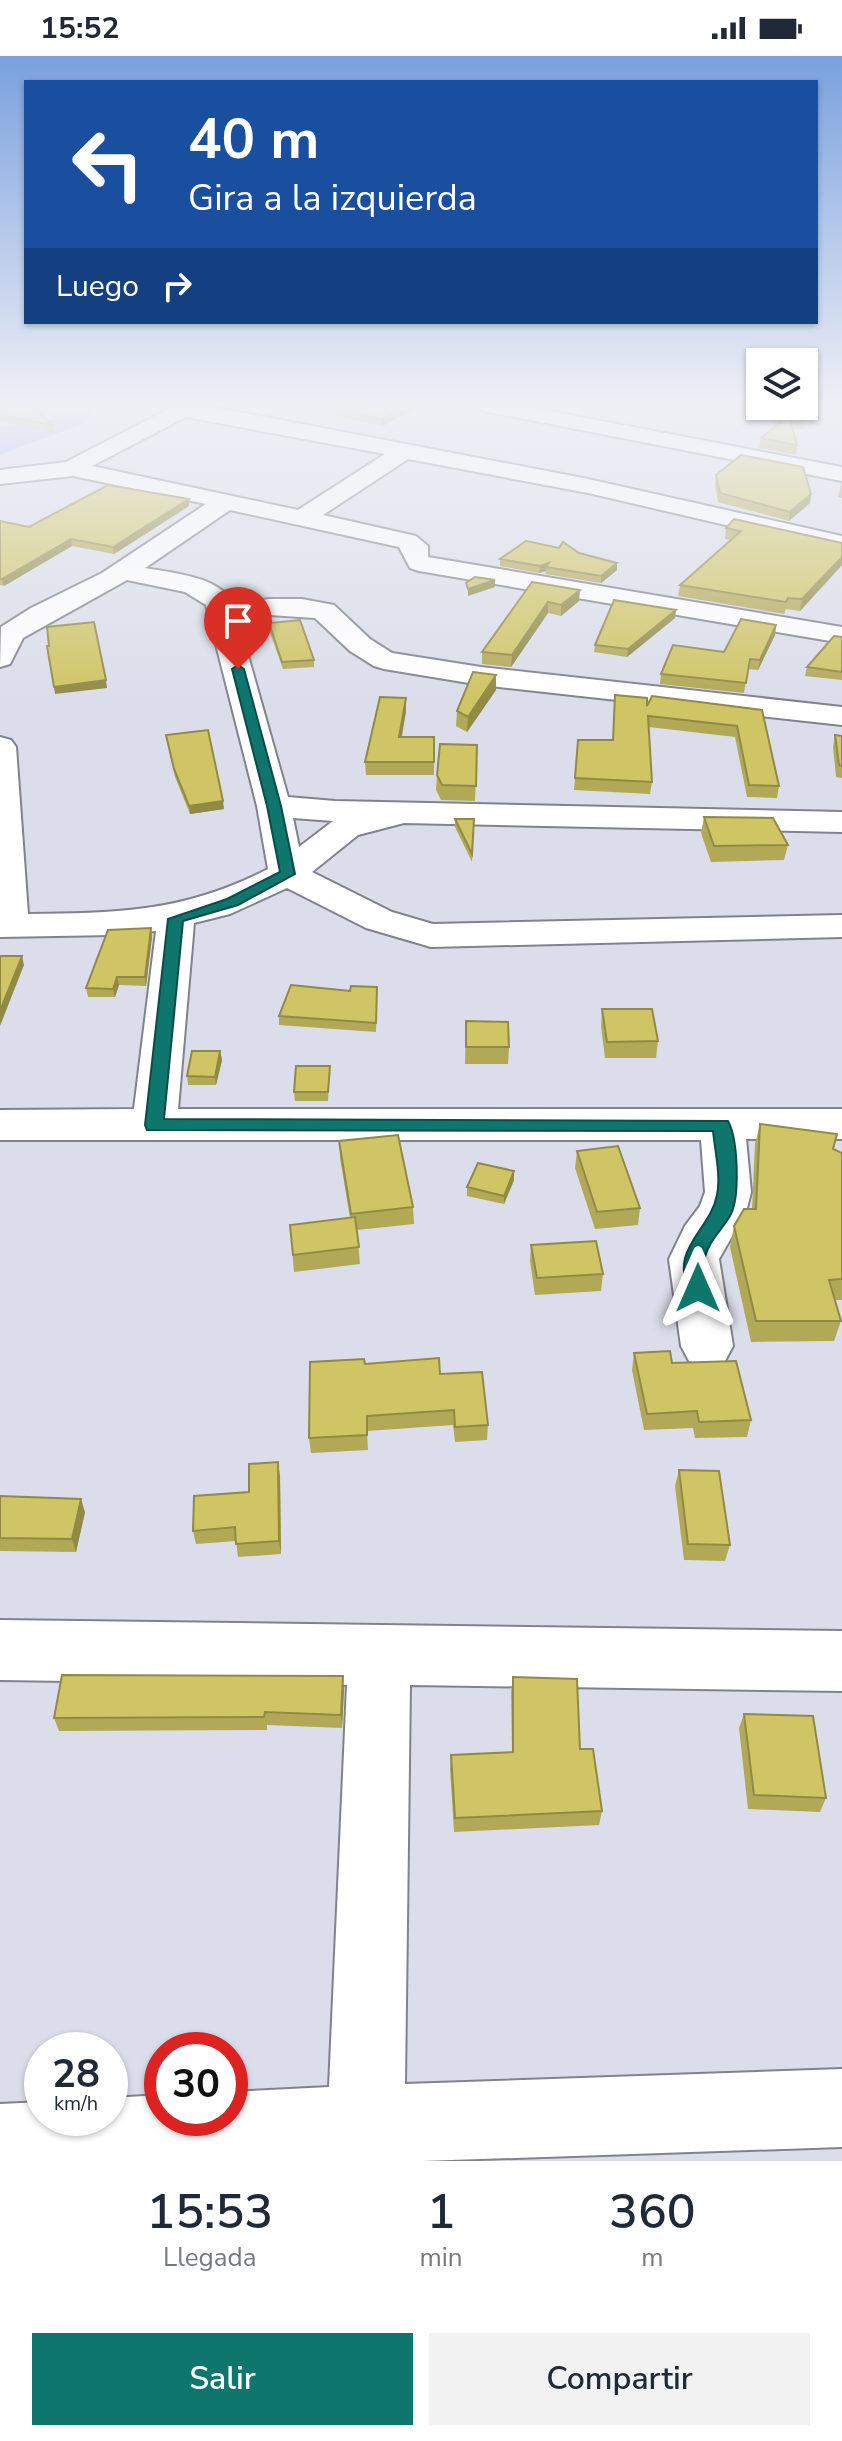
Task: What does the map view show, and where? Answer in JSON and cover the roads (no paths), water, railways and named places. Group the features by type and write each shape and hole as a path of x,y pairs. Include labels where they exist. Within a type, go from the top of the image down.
{"street":[{"path":"0,658 11,633 123,571 224,503"},
{"path":"238,503 407,541 415,546 414,554 419,563 842,635"},
{"path":"304,517 325,503"},
{"path":"663,503 842,544"},
{"path":"123,571 194,586 219,601 274,806 287,874"},
{"path":"223,614 269,607 302,607 324,611 360,645 384,660 481,676 842,716"},
{"path":"0,747 5,926 95,927 176,919 232,902 287,874 346,828 366,820 406,812"},
{"path":"274,806 842,822"},
{"path":"287,874 379,920 431,936 842,926"},
{"path":"154,1125 176,919"},
{"path":"0,1125 842,1124"},
{"path":"707,1346 694,1259 702,1239 722,1212 728,1192 722,1125"},
{"path":"0,1650 842,1661"},
{"path":"366,2124 379,1656"},
{"path":"0,2143 366,2124 842,2108"}]}
